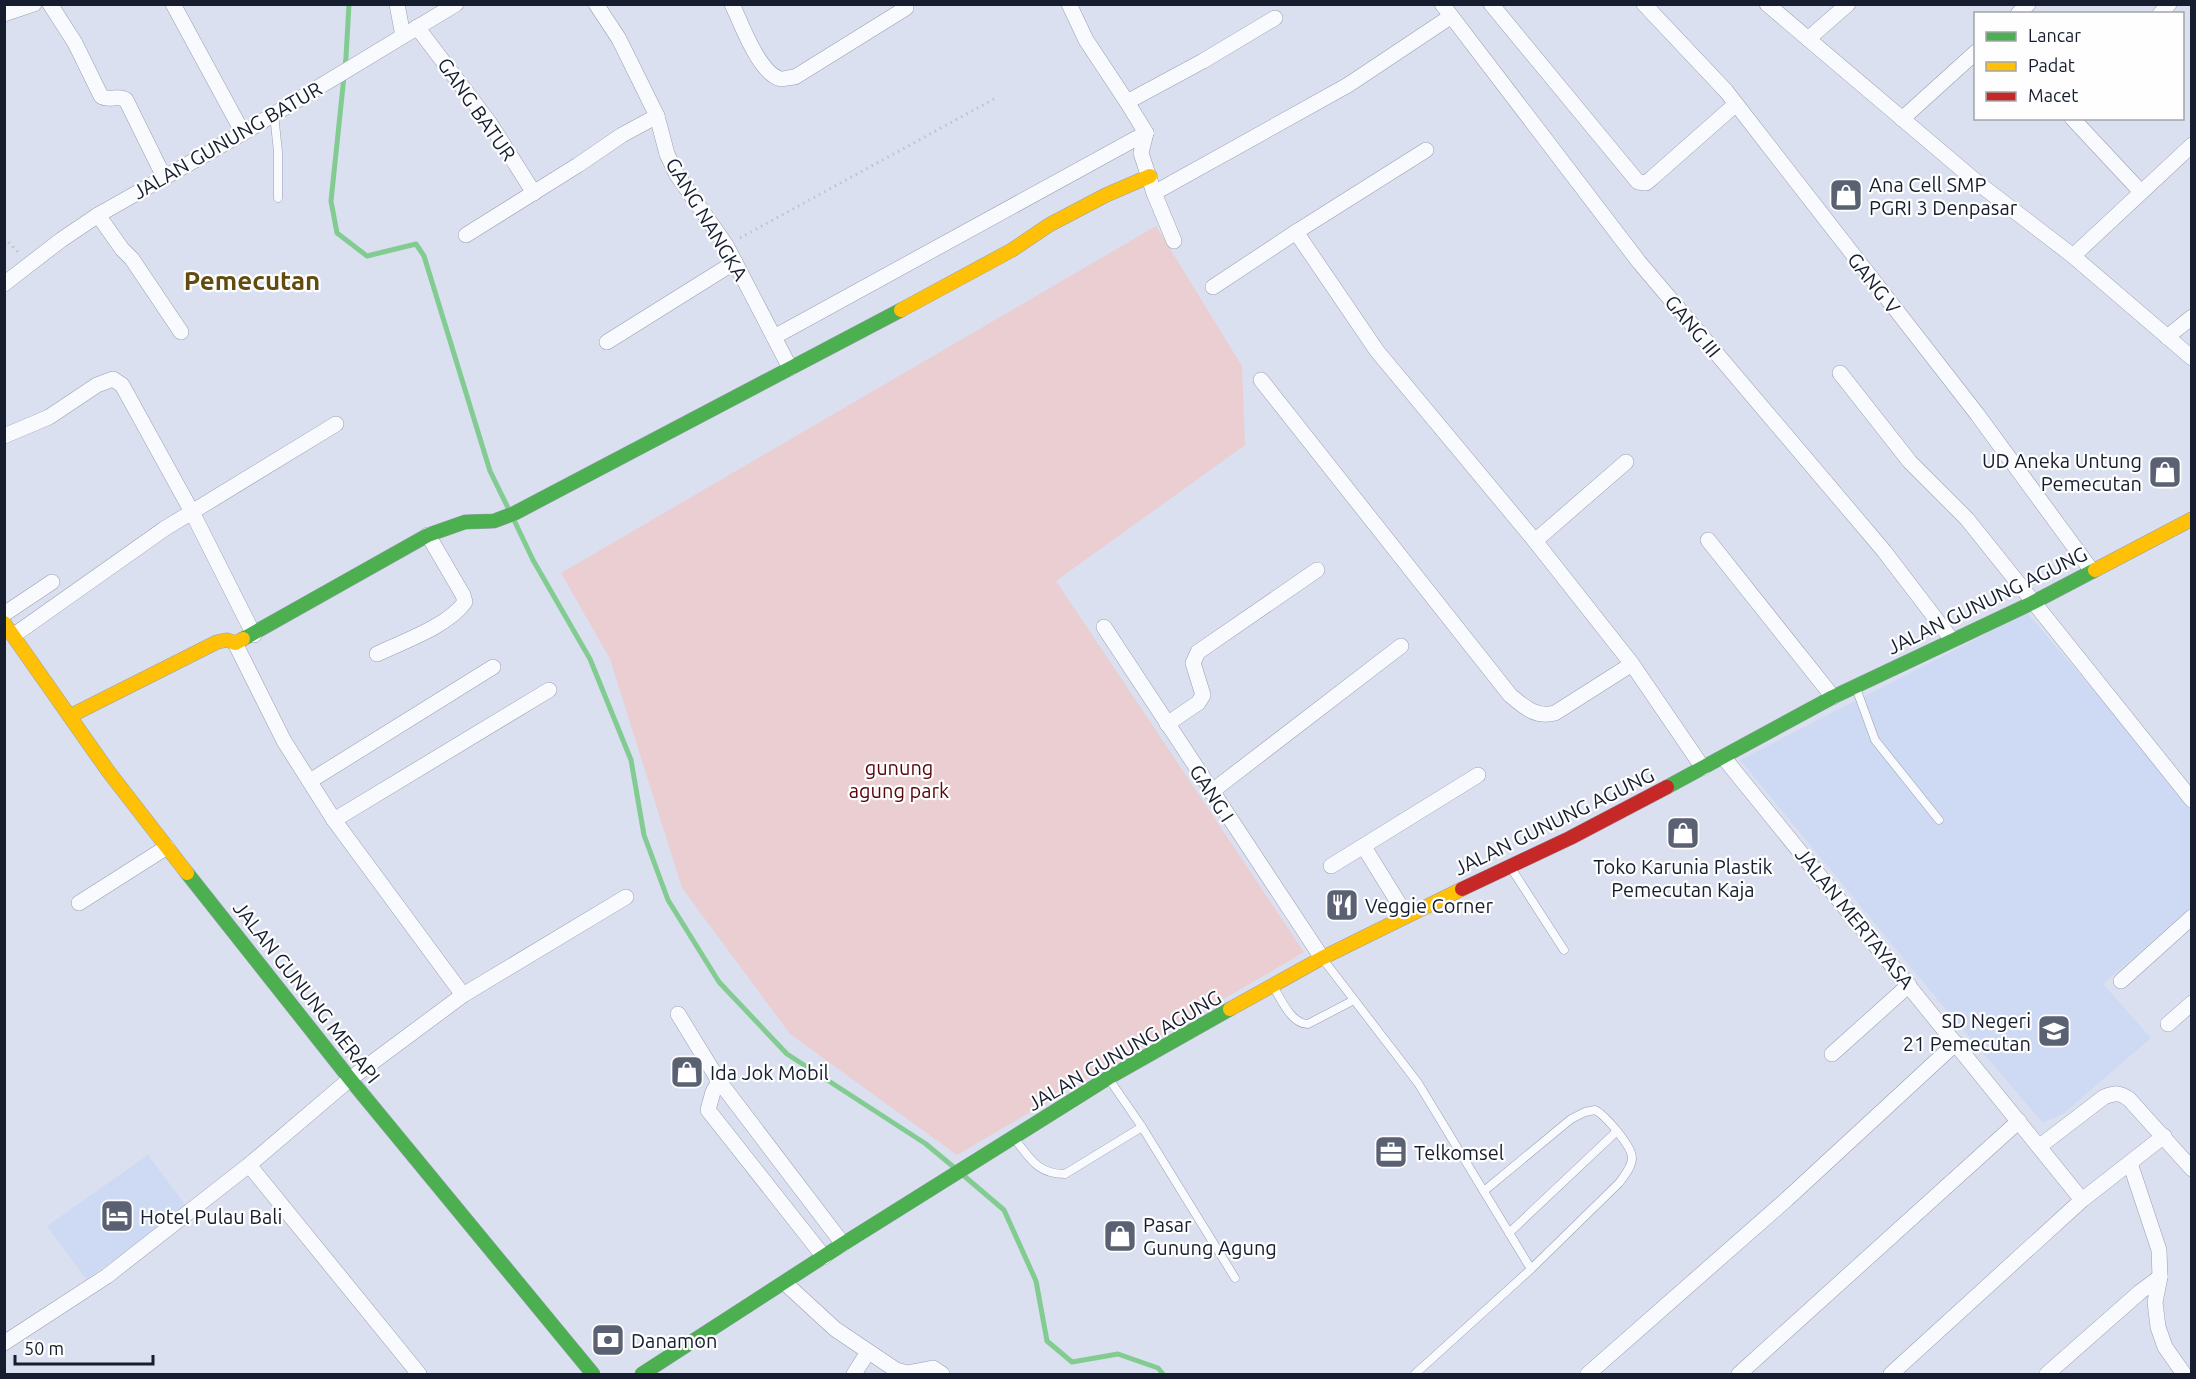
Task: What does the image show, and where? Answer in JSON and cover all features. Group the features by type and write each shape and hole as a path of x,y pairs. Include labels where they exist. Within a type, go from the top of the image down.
{"main road":[{"path":"70,716 217,642 227,640 235,642 254,635 428,536 465,522 495,521 515,513 1012,250 1049,225 1106,195 1150,176"},
{"name":"JALAN GUNUNG AGUNG","path":"642,1374 843,1244 1108,1078 1322,958 1406,915 1510,867 1724,758 1833,697 2032,603 2192,519"},
{"name":"JALAN GUNUNG MERAPI","path":"9,629 108,771 167,847 350,1079 593,1374"}],"street":[{"path":"4,14 34,4"},
{"path":"50,4 75,43 101,96 107,99 121,97 126,100 164,177"},
{"path":"173,4 243,133"},
{"path":"397,4 404,36"},
{"name":"JALAN GUNUNG BATUR","path":"4,284 98,215 243,133 456,4"},
{"name":"GANG NANGKA","path":"596,4 619,39 657,116 667,154 677,175 726,245 790,368"},
{"path":"732,4 762,64 770,73 781,79 795,77 906,8"},
{"path":"1069,4 1086,40 1146,133 1141,153 1154,193 1174,241"},
{"path":"1491,4 1638,182 1646,183 1736,104"},
{"name":"GANG V","path":"1644,4 1726,91 1977,414 2092,571"},
{"path":"1767,4 1978,183 2073,256 2192,358"},
{"path":"1808,39 1848,4"},
{"path":"1154,193 1348,85 1446,11"},
{"name":"GANG III","path":"1446,11 1639,262 1884,551 1952,639"},
{"path":"1127,102 1203,61 1275,18"},
{"name":"GANG BATUR","path":"417,27 489,122 534,193"},
{"path":"1902,119 1974,54"},
{"path":"466,235 622,135 657,116"},
{"path":"2074,120 2141,192"},
{"path":"774,337 1146,133"},
{"path":"2073,256 2192,145"},
{"path":"1213,287 1426,150"},
{"path":"98,215 132,259 181,332"},
{"path":"1296,232 1377,351 1535,541 1632,664 1704,768"},
{"path":"607,342 735,262"},
{"path":"2167,337 2192,317"},
{"path":"1840,373 1910,462 1967,519 2192,800"},
{"path":"4,436 49,417 97,385 113,379 122,385 192,512 254,635"},
{"path":"1261,381 1510,695 1525,708 1543,716 1555,713 1632,664"},
{"path":"9,629 192,512 336,424"},
{"path":"1535,541 1626,462"},
{"path":"377,654 446,620 465,602 428,536"},
{"path":"1708,540 1833,697"},
{"path":"1167,724 1198,703 1203,695 1193,663 1198,651 1317,570"},
{"path":"4,614 52,582"},
{"name":"GANG I","path":"1104,627 1322,958"},
{"path":"235,642 284,741 334,820 463,995"},
{"path":"1211,792 1401,646"},
{"path":"309,781 493,667"},
{"path":"334,820 549,690"},
{"name":"JALAN MERTAYASA","path":"1724,758 2082,1200"},
{"path":"1331,866 1478,775"},
{"path":"79,903 167,847"},
{"path":"1364,847 1406,915"},
{"path":"6,1338 107,1276 249,1165 350,1079 463,995 626,897"},
{"path":"2121,981 2192,917"},
{"path":"1832,1054 1909,985"},
{"path":"2168,1024 2192,1003"},
{"path":"678,1014 719,1081 843,1244"},
{"path":"1588,1374 1787,1199 1956,1044"},
{"path":"719,1081 708,1110 824,1257"},
{"path":"2040,1146 2104,1097 2115,1093 2122,1094 2192,1168"},
{"path":"1739,1374 2019,1121"},
{"path":"1891,1374 2082,1200 2164,1136"},
{"path":"2130,1163 2159,1250 2160,1277 2155,1302 2158,1327 2164,1347 2184,1374"},
{"path":"249,1165 419,1374"},
{"path":"2047,1374 2160,1277"},
{"path":"785,1283 835,1329 896,1370 907,1372 933,1368 942,1374"},
{"path":"854,1374 868,1352"}],"lane":[{"path":"274,114 278,152 278,198"},
{"path":"1855,686 1875,740 1939,820"},
{"path":"1510,867 1564,950"},
{"path":"1322,958 1418,1083 1531,1269"},
{"path":"1273,986 1295,1019 1301,1024 1308,1024 1354,1000"},
{"path":"1108,1078 1142,1127 1235,1278"},
{"path":"1415,1374 1531,1269 1619,1183 1629,1168 1632,1157 1630,1148 1602,1114 1595,1110 1585,1112 1571,1119 1484,1191"},
{"path":"1013,1138 1037,1166 1051,1174 1065,1174 1142,1127"},
{"path":"1509,1233 1616,1132"}],"path":[{"path":"726,245 993,99"}],"shaded area":[{"path":"2027,613 2191,804 2191,907 2103,984 2151,1038 2064,1113 2043,1123 1957,1023 1740,760"},
{"name":"Hotel Pulau Bali","path":"148,1155 187,1207 86,1279 47,1226"}],"green space":[{"name":"gunung agung park","path":"1156,226 1242,366 1245,445 1056,581 1304,952 957,1155 790,1034 682,888 610,659 561,573"}],"waterway":[{"path":"349,4 346,57 331,201 337,233 367,256 416,244 424,256 490,471 510,512"},
{"path":"514,520 533,560 590,659 631,760 644,835 668,900 719,982 787,1054 926,1144 956,1169"},
{"path":"963,1175 1004,1210 1036,1281 1047,1341 1072,1362 1118,1354 1158,1368 1163,1374"}],"traffic: fast":[{"path":"243,639 428,535 465,522 494,521 515,513 901,310"},
{"path":"1667,787 1833,697 2032,603 2095,570"},
{"path":"187,873 350,1079 593,1374"},
{"path":"642,1374 843,1244 1108,1078 1230,1009"}],"traffic: slow":[{"path":"901,310 1012,250 1049,225 1106,195 1150,176"},
{"path":"2095,570 2192,519"},
{"path":"4,623 108,771 187,873"},
{"path":"70,716 217,642 227,640 235,643 243,639"},
{"path":"1230,1009 1322,958 1462,889"}],"traffic: jam":[{"path":"1462,889 1570,838 1667,787"}],"place":[{"name":"Ana Cell SMP PGRI 3 Denpasar","path":"1846,195"},
{"name":"UD Aneka Untung Pemecutan","path":"2165,472"},
{"name":"Toko Karunia Plastik Pemecutan Kaja","path":"1683,833"},
{"name":"Veggie Corner","path":"1342,905"},
{"name":"SD Negeri 21 Pemecutan","path":"2054,1031"},
{"name":"Ida Jok Mobil","path":"687,1072"},
{"name":"Telkomsel","path":"1391,1152"},
{"name":"Hotel Pulau Bali","path":"117,1216"},
{"name":"Pasar Gunung Agung","path":"1120,1236"},
{"name":"Danamon","path":"608,1340"}],"district":[{"name":"Pemecutan","path":"252,280"}]}
